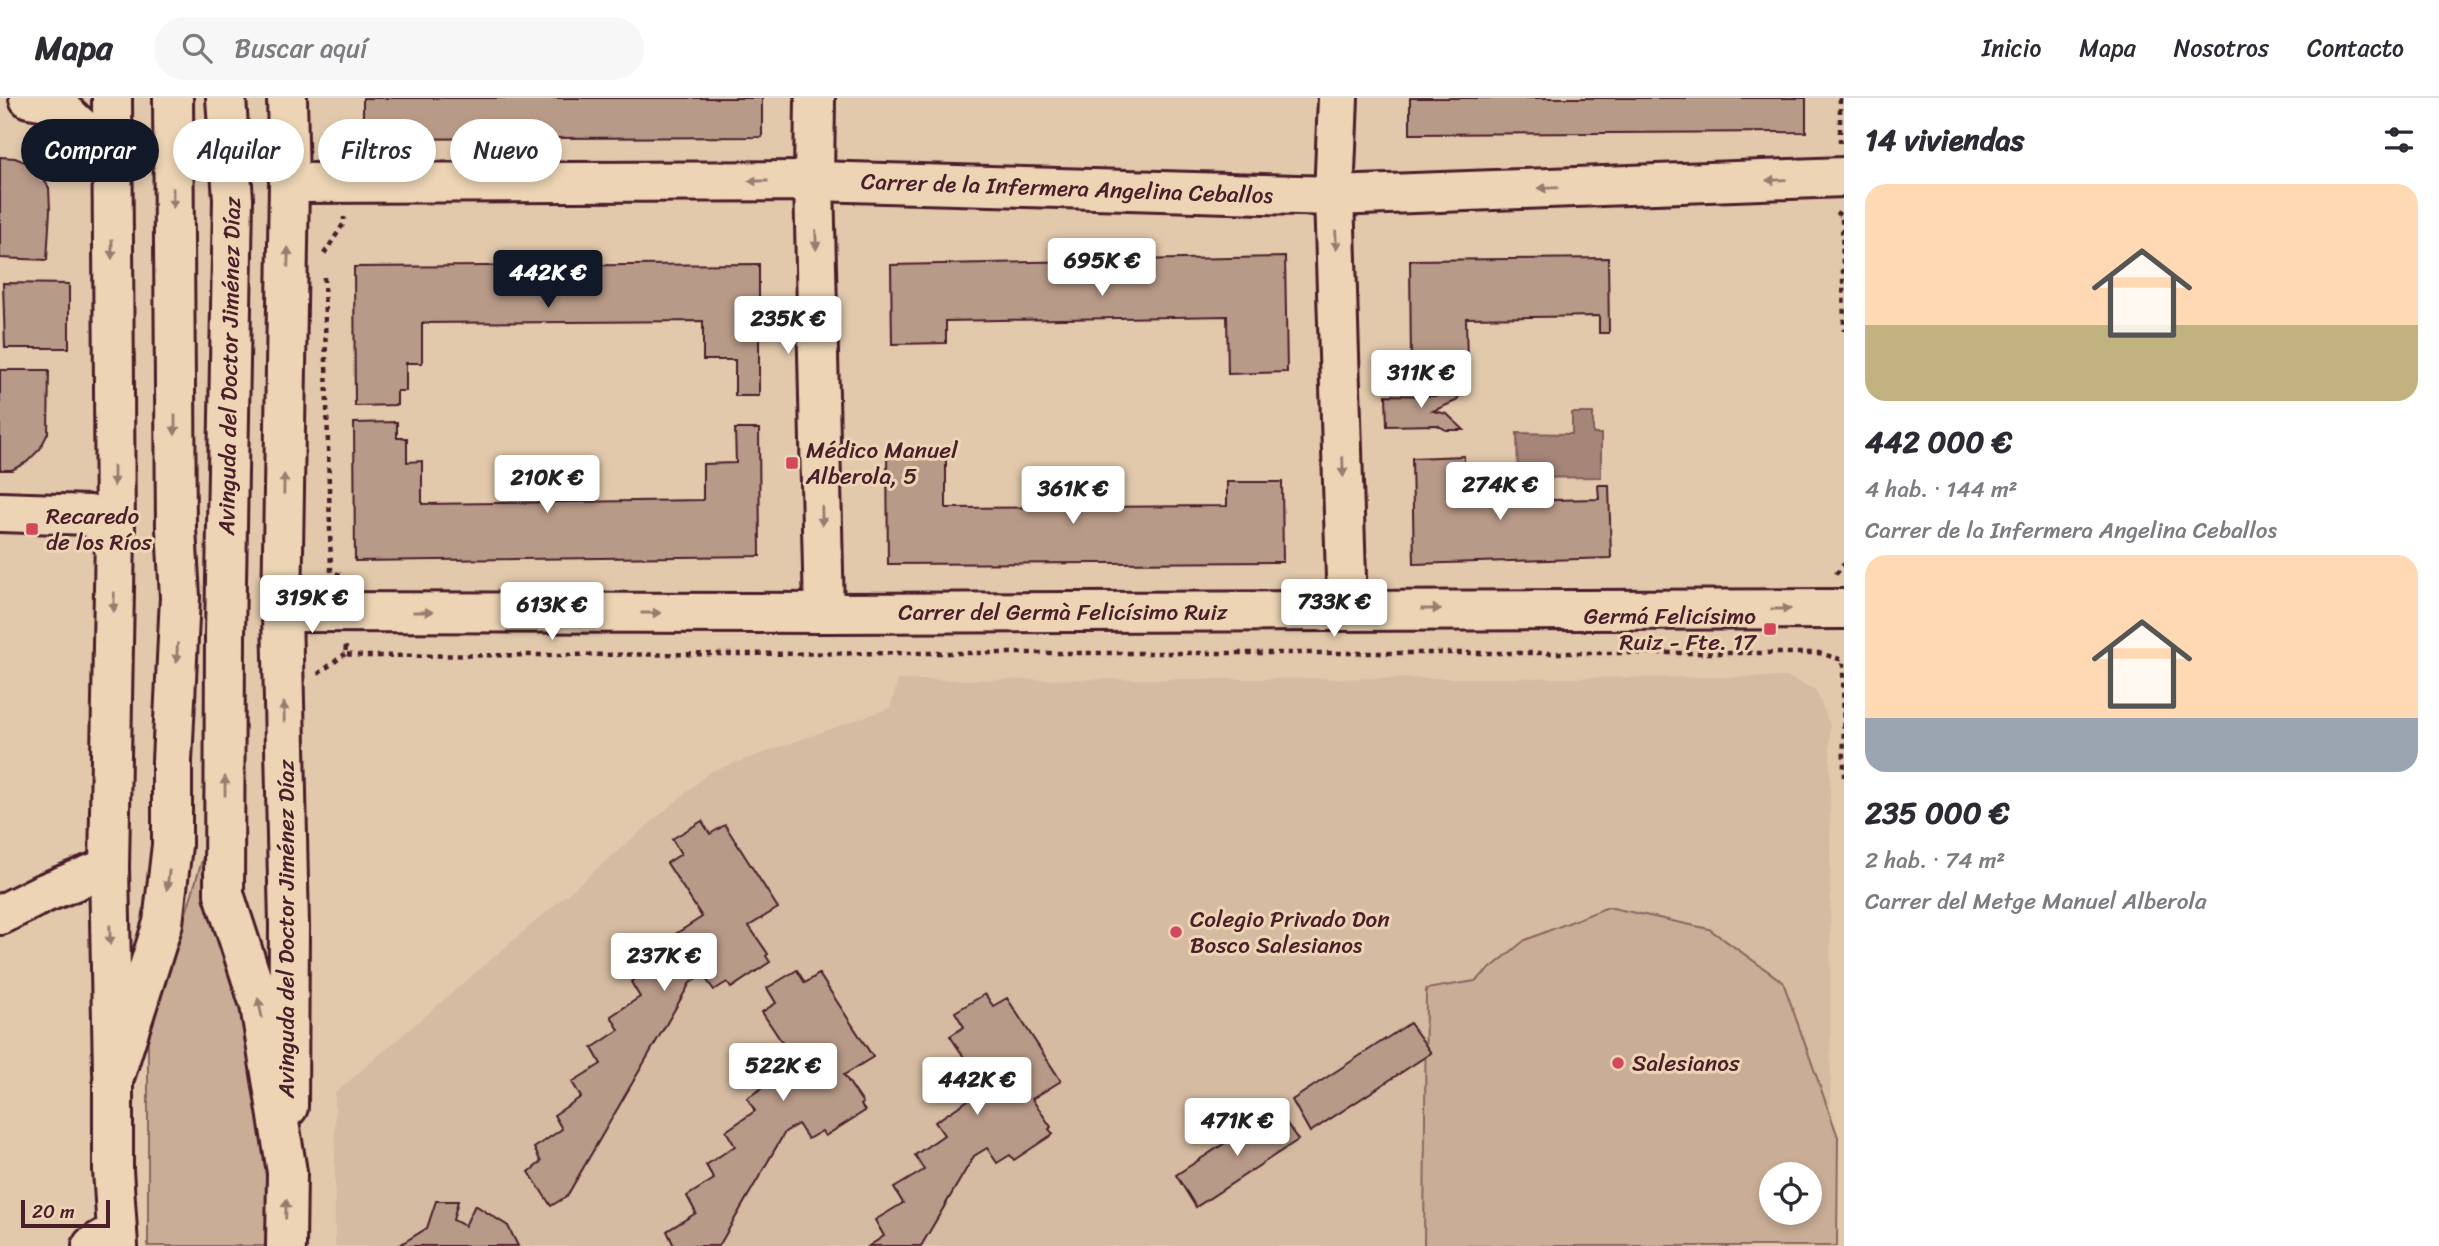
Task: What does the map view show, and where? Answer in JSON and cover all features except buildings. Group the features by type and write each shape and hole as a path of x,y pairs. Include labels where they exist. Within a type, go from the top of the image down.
{"street":[{"path":"29,98 54,102 72,119"},
{"path":"112,98 112,119"},
{"name":"Avinguda del Doctor Jiménez Díaz","path":"226,98 233,198 225,622 224,894 260,1005 287,1172"},
{"name":"Avinguda del Doctor Jiménez Díaz","path":"286,1246 289,926 282,612 289,183 287,98"},
{"path":"815,98 814,180 824,613"},
{"path":"1338,98 1334,196 1348,609"},
{"path":"113,1081 163,923 172,845 172,761 180,597 176,529 173,114"},
{"name":"Carrer de la Infermera Angelina Ceballos","path":"289,183 814,180 1334,196 1844,177"},
{"path":"109,1241 113,1170 109,867 115,534 112,182"},
{"path":"0,512 89,515 115,534"},
{"name":"Carrer del Germà Felicísimo Ruiz","path":"282,612 1844,609"},
{"path":"0,915 41,894 109,867"}],"shaded area":[{"path":"1572,413 1593,413 1593,434 1601,434 1601,477 1518,478 1517,433 1572,434"},
{"name":"Colegio Privado Don Bosco Salesianos","path":"1788,677 1816,690 1830,725 1831,1246 335,1246 335,1093 710,772 890,708 898,680"},
{"path":"203,857 252,1042 267,1187 266,1246 148,1246 148,1040"},
{"name":"Salesianos","path":"1608,907 1709,929 1783,982 1838,1137 1837,1246 1424,1246 1426,989 1475,981 1525,940"}],"place":[{"name":"Médico Manuel Alberola, 5","path":"792,463"},
{"name":"Recaredo de los Ríos","path":"32,529"},
{"name":"Germá Felicísimo Ruiz - Fte. 17","path":"1770,629"},
{"name":"Colegio Privado Don Bosco Salesianos","path":"1176,932"},
{"name":"Salesianos","path":"1618,1063"}]}
